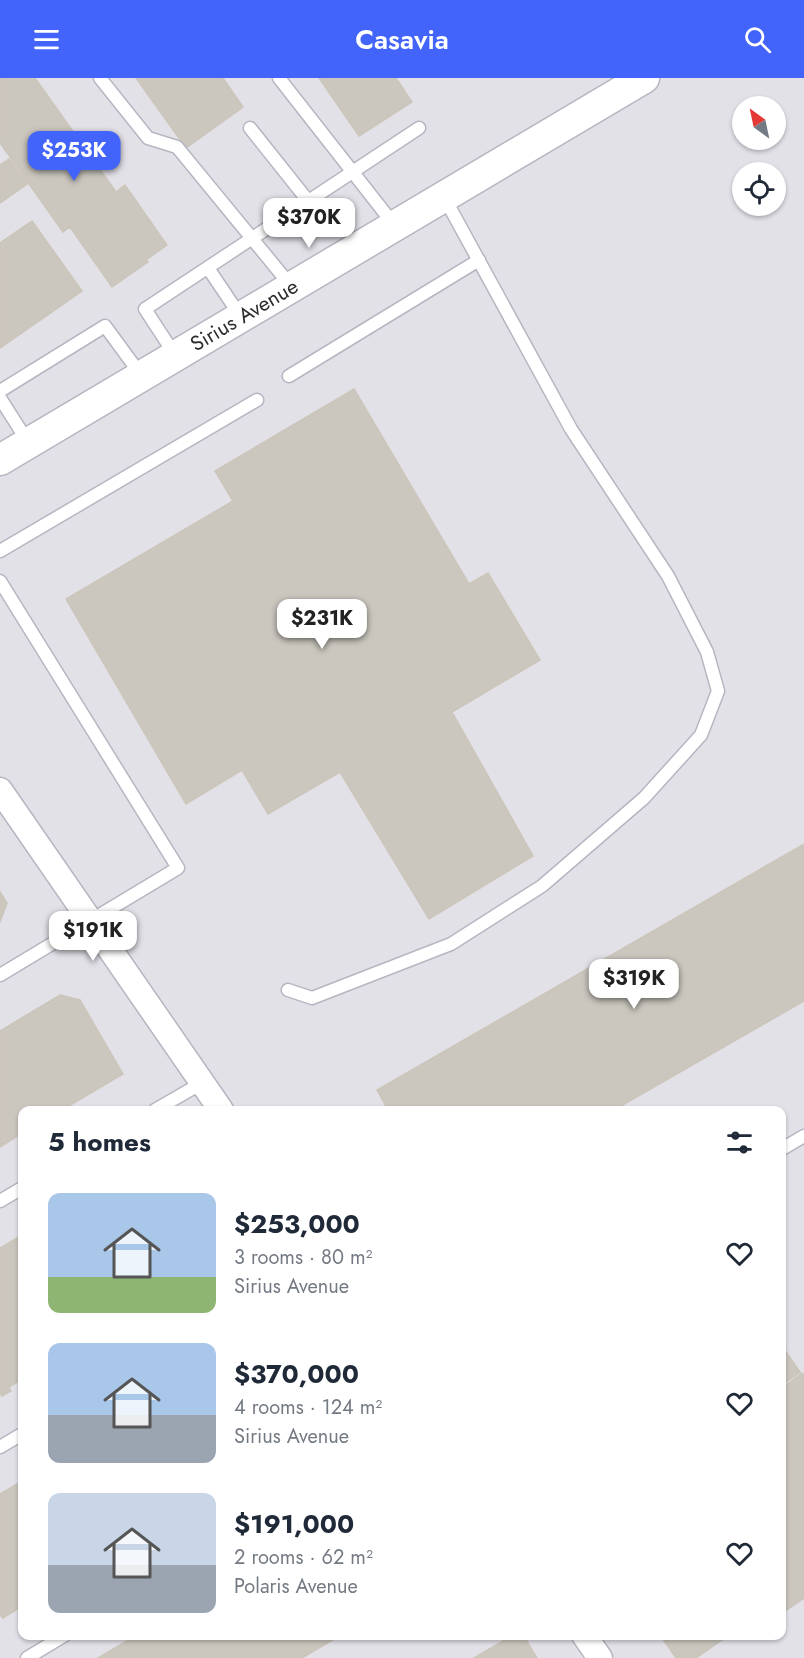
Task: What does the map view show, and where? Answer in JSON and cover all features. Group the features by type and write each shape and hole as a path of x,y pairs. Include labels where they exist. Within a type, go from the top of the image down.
{"street":[{"name":"Sirius Avenue","path":"0,460 644,78"},
{"path":"0,790 218,1106"},
{"path":"587,1640 600,1658"}],"lane":[{"path":"100,78 148,138 177,147 292,287"},
{"path":"279,78 395,226"},
{"path":"250,128 309,202"},
{"path":"176,356 145,309 418,128"},
{"path":"288,990 312,998 451,944 542,886 644,798 701,735 718,691 707,652 668,576 571,429 444,197"},
{"path":"289,376 479,260"},
{"path":"208,268 241,317"},
{"path":"0,391 105,326 142,376"},
{"path":"0,398 28,444"},
{"path":"0,551 257,400"},
{"path":"0,581 178,868 0,975"},
{"path":"162,1106 202,1083"},
{"path":"786,1147 802,1141"},
{"path":"0,1201 18,1190"},
{"path":"0,1448 18,1437"},
{"path":"27,1658 57,1640"}],"shaded area":[{"path":"0,78 804,78 804,1658 0,1658"}],"building":[{"path":"0,78 35,78 116,192 125,185 167,245 146,260 148,262 112,287 70,227 63,232 0,143"},
{"path":"136,78 223,78 243,107 186,148"},
{"path":"319,78 396,78 412,102 359,136"},
{"path":"9,159 27,184 0,203 0,165"},
{"path":"32,221 82,291 0,348 0,243"},
{"path":"354,389 469,584 488,573 540,660 452,712 533,856 429,919 340,772 268,814 242,770 186,804 66,599 233,501 215,471"},
{"path":"804,844 804,1001 621,1106 386,1106 377,1090"},
{"path":"0,892 7,903 0,922"},
{"path":"60,995 80,1000 123,1074 69,1106 18,1106 18,1136 0,1147 0,1031"},
{"path":"18,1237 18,1381 9,1387 11,1391 2,1396 0,1393 0,1248"},
{"path":"786,1352 800,1372 786,1382"},
{"path":"802,1373 804,1376 804,1598 786,1610 786,1385"},
{"path":"18,1483 18,1609 3,1618 0,1615 0,1494"},
{"path":"129,1640 333,1640 302,1658 98,1658"},
{"path":"505,1640 526,1640 537,1658 474,1658"},
{"path":"663,1640 722,1640 696,1658 676,1658"}]}
